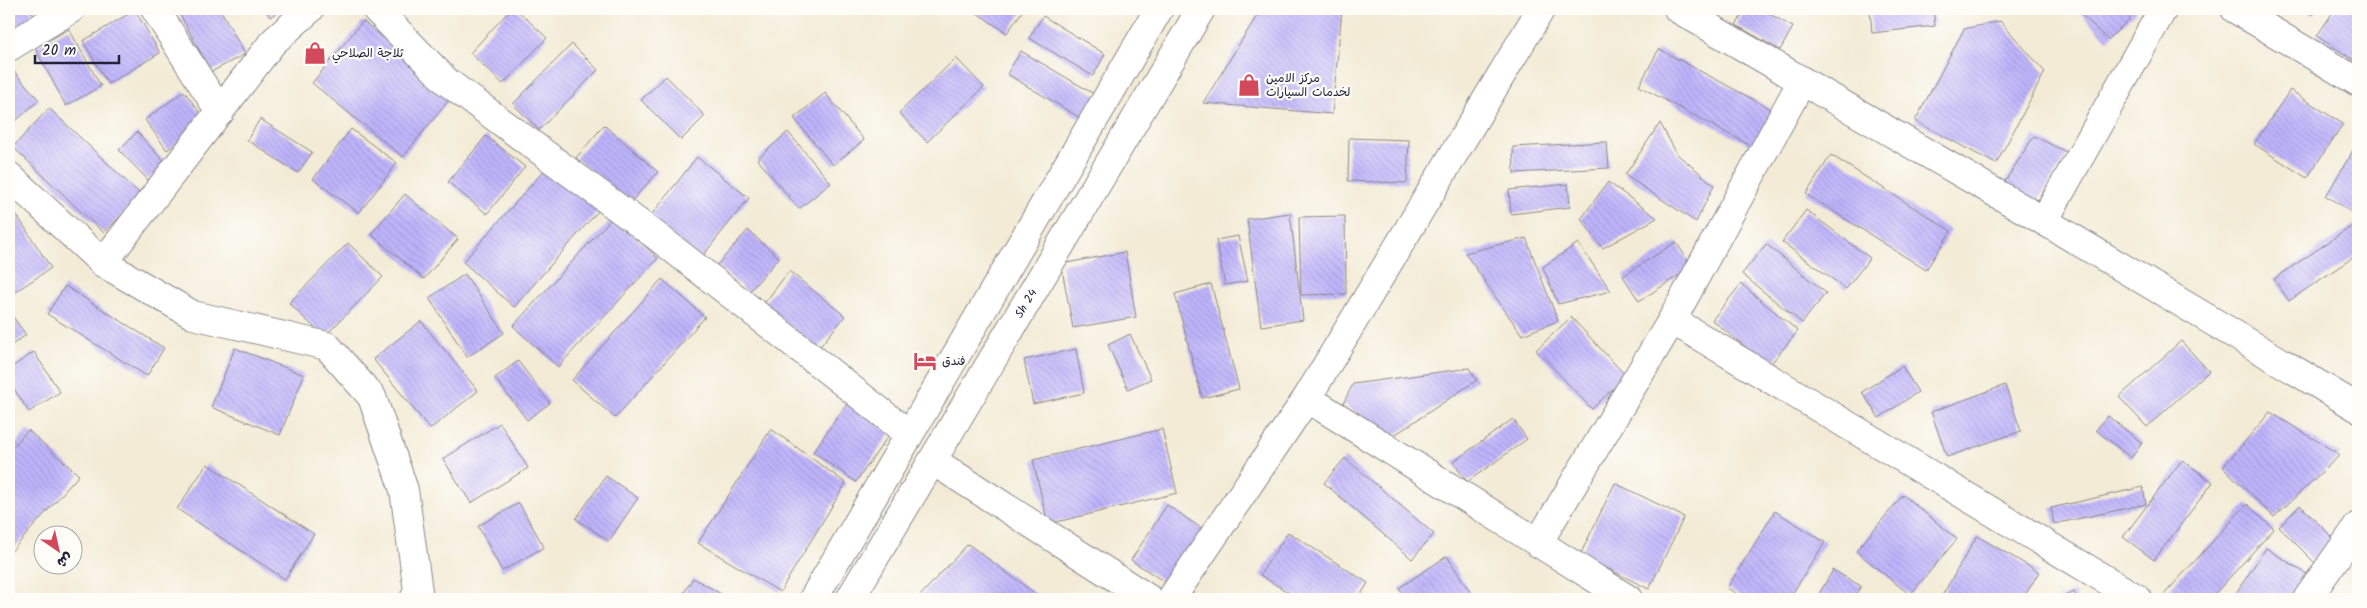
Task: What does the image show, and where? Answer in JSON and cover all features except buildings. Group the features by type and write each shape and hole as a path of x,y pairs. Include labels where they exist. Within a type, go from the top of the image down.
{"street":[{"path":"9,47 71,9"},
{"path":"155,9 220,112"},
{"path":"103,263 273,42 310,9"},
{"path":"376,9 446,81 659,238 908,434"},
{"path":"813,599 908,434 1159,9"},
{"name":"Sh 24","path":"850,599 1201,9"},
{"path":"1171,599 1307,398 1541,9"},
{"path":"1678,9 2044,221 2358,408"},
{"path":"2044,221 2163,9"},
{"path":"2235,9 2358,82"},
{"path":"1538,543 1672,320 1802,81"},
{"path":"9,176 103,263 193,315 326,346 372,397 404,490 418,591 414,599"},
{"path":"1672,320 2138,599"},
{"path":"1307,398 1628,599"},
{"path":"933,461 1148,599"},
{"path":"2307,599 2358,526"}],"place":[{"name":"ثلاجة الصلاحي","path":"315,53"},
{"name":"مركز الامين لخدمات السيارات","path":"1249,85"},
{"name":"فندق","path":"925,361"}]}
